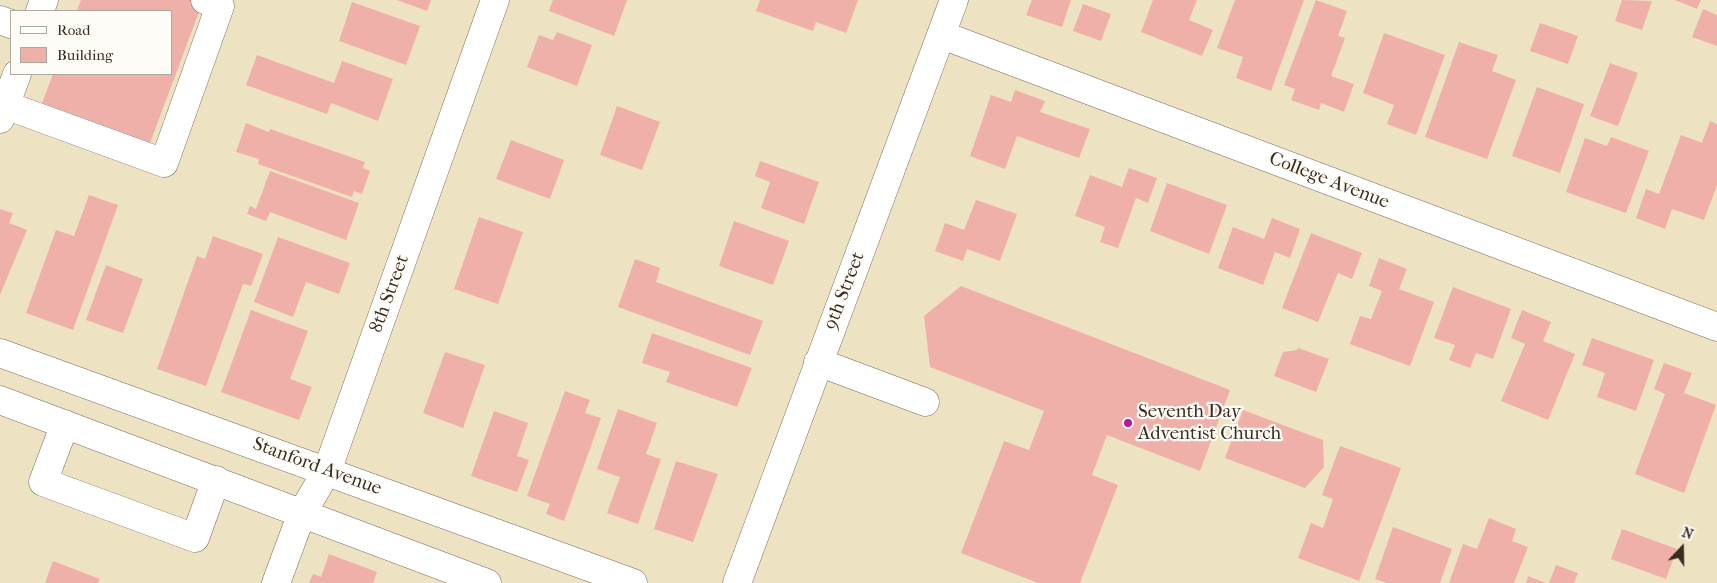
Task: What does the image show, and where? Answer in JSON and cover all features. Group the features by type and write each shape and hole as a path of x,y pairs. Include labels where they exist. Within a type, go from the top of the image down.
{"street":[{"path":"17,75 3,112 164,163 220,6 205,0"},
{"name":"8th Street","path":"276,583 302,513 327,470 495,0"},
{"name":"9th Street","path":"737,583 954,0"},
{"name":"College Avenue","path":"942,36 1717,327"},
{"name":"Stanford Avenue","path":"0,353 327,470 633,583"},
{"path":"818,362 925,402"},
{"path":"0,400 487,583"},
{"path":"65,424 44,482 52,485 195,538 216,480"}],"building":[{"path":"81,0 192,0 202,4 150,143 42,103 53,75 172,75 172,10 77,10"},
{"path":"397,0 431,0 427,11"},
{"path":"553,0 627,0 614,36 549,11"},
{"path":"760,0 858,0 846,33 816,22 813,31 756,11"},
{"path":"1032,0 1071,0 1062,27 1026,15"},
{"path":"1153,0 1197,0 1189,20 1213,30 1202,56 1141,32"},
{"path":"1235,0 1304,0 1271,91 1236,78 1243,57 1217,48"},
{"path":"1316,0 1347,11 1338,36 1345,38 1331,76 1354,84 1344,112 1321,103 1319,110 1291,100 1295,89 1284,85"},
{"path":"1622,0 1652,1 1642,30 1615,21"},
{"path":"1675,0 1701,0 1697,9"},
{"path":"352,2 420,26 406,65 339,41"},
{"path":"1083,4 1111,14 1101,41 1073,31"},
{"path":"1703,9 1717,15 1717,46 1692,37"},
{"path":"1540,23 1578,36 1568,64 1530,51"},
{"path":"557,32 592,45 577,86 527,67 539,35 553,40"},
{"path":"1384,33 1445,55 1416,135 1387,124 1394,105 1363,93"},
{"path":"1459,42 1498,55 1492,71 1516,80 1487,159 1425,137"},
{"path":"257,55 334,83 342,61 393,79 378,121 331,103 327,114 246,85"},
{"path":"1610,63 1638,73 1618,126 1590,116"},
{"path":"1537,87 1584,104 1560,173 1512,156"},
{"path":"1015,90 1045,101 1040,112 1090,129 1079,158 1017,136 1005,169 970,156 991,95 1011,102"},
{"path":"617,106 660,122 642,170 600,155"},
{"path":"1710,121 1717,124 1717,185 1704,220 1672,209 1665,229 1636,218 1646,189 1659,194 1681,135 1702,143"},
{"path":"246,123 269,132 270,129 365,162 363,168 370,171 362,194 354,191 352,197 258,164 259,159 236,152"},
{"path":"1611,137 1649,151 1626,213 1566,192 1585,138 1607,146"},
{"path":"511,140 564,160 550,199 496,179"},
{"path":"760,161 819,182 804,224 761,208 770,182 755,176"},
{"path":"1129,168 1157,178 1148,203 1136,198 1118,248 1100,242 1105,227 1075,216 1090,175 1122,187"},
{"path":"270,171 359,203 346,240 270,212 266,221 247,214 250,206 256,209"},
{"path":"1167,183 1227,205 1209,254 1150,231"},
{"path":"89,195 118,205 73,330 26,313 56,230 74,236"},
{"path":"976,200 1017,214 1000,261 967,249 963,261 935,251 945,223 964,230"},
{"path":"0,209 13,213 9,223 27,230 0,295"},
{"path":"479,217 523,232 498,304 454,289"},
{"path":"1272,218 1300,229 1290,258 1275,252 1263,285 1218,268 1233,227 1264,239"},
{"path":"734,221 789,241 773,285 719,266"},
{"path":"1311,233 1362,253 1352,279 1338,273 1318,322 1282,308"},
{"path":"213,236 263,254 251,286 243,284 206,386 157,369 197,256 205,259"},
{"path":"278,237 350,263 339,294 306,282 293,317 254,302"},
{"path":"1379,258 1407,269 1399,289 1434,302 1410,366 1350,344 1360,316 1371,319 1382,291 1369,286"},
{"path":"635,259 660,268 656,282 763,321 750,355 618,307"},
{"path":"106,265 143,279 123,333 86,320"},
{"name":"Seventh Day Adventist Church","path":"961,286 1230,390 1200,471 1107,435 1092,475 1118,485 1080,583 1038,583 961,553 1004,441 1029,450 1044,411 930,367 924,316"},
{"path":"1453,287 1511,309 1493,359 1476,353 1470,368 1449,360 1455,345 1434,338"},
{"path":"251,310 308,331 290,379 312,387 299,420 221,392"},
{"path":"1522,310 1551,322 1543,341 1575,354 1548,420 1501,401 1525,344 1511,338"},
{"path":"652,333 752,368 737,407 666,382 670,372 642,363"},
{"path":"1592,338 1654,360 1636,411 1597,397 1605,373 1582,365"},
{"path":"1298,348 1329,359 1316,392 1274,376 1283,352 1297,350"},
{"path":"445,352 485,365 463,428 423,413"},
{"path":"1664,363 1692,373 1684,393 1716,405 1684,493 1635,474 1665,394 1654,389"},
{"path":"565,391 590,400 585,413 601,418 564,521 546,514 550,504 527,496"},
{"path":"618,409 657,423 646,454 661,459 638,524 607,513 620,477 597,469"},
{"path":"1243,410 1323,440 1324,467 1305,488 1225,458"},
{"path":"494,411 528,423 517,456 529,460 517,492 471,476"},
{"path":"1340,446 1401,468 1359,581 1298,558 1311,523 1323,528 1333,499 1322,495"},
{"path":"676,461 718,474 693,542 654,529"},
{"path":"1489,518 1516,529 1512,541 1528,547 1514,583 1449,583 1463,544 1477,549"},
{"path":"1393,527 1452,549 1440,583 1387,583 1375,579"},
{"path":"1622,529 1677,549 1666,579 1611,559"},
{"path":"329,554 377,572 373,583 309,583 313,574 321,577"},
{"path":"53,561 100,579 98,583 45,583"},
{"path":"1556,565 1578,573 1574,583 1549,583"},
{"path":"1528,576 1546,583 1526,583"}],"place":[{"name":"Seventh Day Adventist Church","path":"1128,423"}]}
